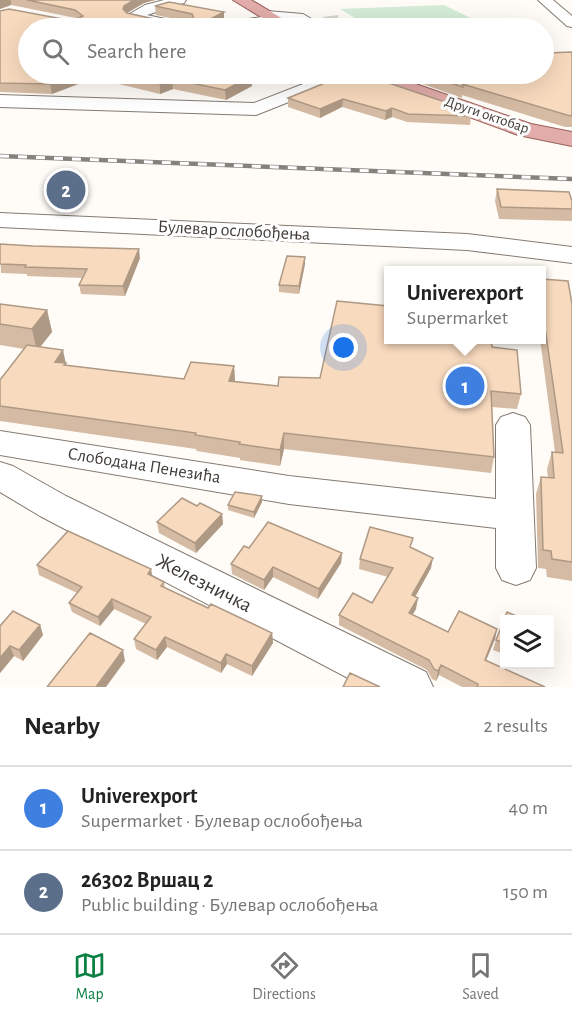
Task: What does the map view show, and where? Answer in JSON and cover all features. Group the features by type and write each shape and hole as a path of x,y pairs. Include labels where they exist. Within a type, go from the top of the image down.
{"main road":[{"path":"240,0 271,17"},
{"name":"Други октобар","path":"398,84 526,129 572,139"}],"street":[{"path":"142,18 133,16 150,8 178,0"},
{"path":"545,0 572,23"},
{"path":"266,18 300,18"},
{"path":"0,101 256,109 298,84"},
{"path":"74,104 107,88"},
{"name":"Булевар ослобођења","path":"0,220 459,242 572,245"},
{"name":"Булевар ослобођења","path":"459,242 572,255"},
{"name":"Булевар ослобођења","path":"539,251 572,245"},
{"path":"513,425 516,568"},
{"name":"Слободана Пенезића","path":"0,443 289,490 515,516"},
{"name":"Железничка","path":"0,475 53,506 410,687"}],"green space":[{"path":"444,5 471,18 355,18 340,9"}],"building":[{"path":"27,0 134,0 123,9 127,13 150,18 79,18 83,16 75,10"},
{"path":"169,2 224,12 212,18 194,18 192,14 155,6"},
{"path":"9,9 57,18 18,18 18,83 0,83 0,11"},
{"path":"572,52 572,116 462,84 554,84 554,53"},
{"path":"196,84 237,84 225,90"},
{"path":"322,84 392,84 469,110 471,116 408,114 392,108 386,111 343,99 320,109 288,98"},
{"path":"497,189 569,192 572,209 501,207"},
{"path":"0,244 139,249 123,286 79,285 87,269 0,264"},
{"path":"287,256 305,257 299,286 279,285"},
{"path":"546,279 568,281 572,304 572,562 552,559 551,551 543,550 541,477 554,478 552,452 563,453 546,335"},
{"path":"337,301 384,306 384,344 492,344 492,347 517,350 521,394 491,391 494,457 284,433 280,450 239,444 240,442 195,435 196,433 0,406 0,380 27,345 63,350 55,362 66,363 64,365 184,379 191,362 234,366 229,381 278,386 279,377 320,378"},
{"path":"0,304 47,310 32,329 0,324"},
{"path":"235,492 262,496 254,512 228,505"},
{"path":"182,498 197,506 200,503 222,514 195,543 157,522"},
{"path":"268,522 342,553 319,589 273,567 264,580 231,564 244,546 249,548"},
{"path":"370,527 413,538 410,547 433,558 412,595 418,598 409,613 448,632 459,611 497,629 485,660 500,667 500,669 505,669 545,687 477,687 478,684 441,665 438,671 434,669 429,660 339,615 353,593 372,603 393,568 360,559"},
{"path":"68,531 151,569 148,574 164,582 161,586 208,608 211,604 272,633 252,666 226,654 221,663 165,637 156,650 134,639 151,617 112,599 98,617 69,603 82,587 37,565"},
{"path":"13,611 40,625 19,650 10,646 0,658 0,626"},
{"path":"500,630 500,642 496,640"},
{"path":"90,633 123,650 96,687 47,687"},
{"path":"350,673 380,687 343,687"}],"railway":[{"path":"0,156 572,179"}],"place":[{"name":"26302 Вршац 2","path":"66,190"},
{"name":"Univerexport","path":"465,386"}]}
